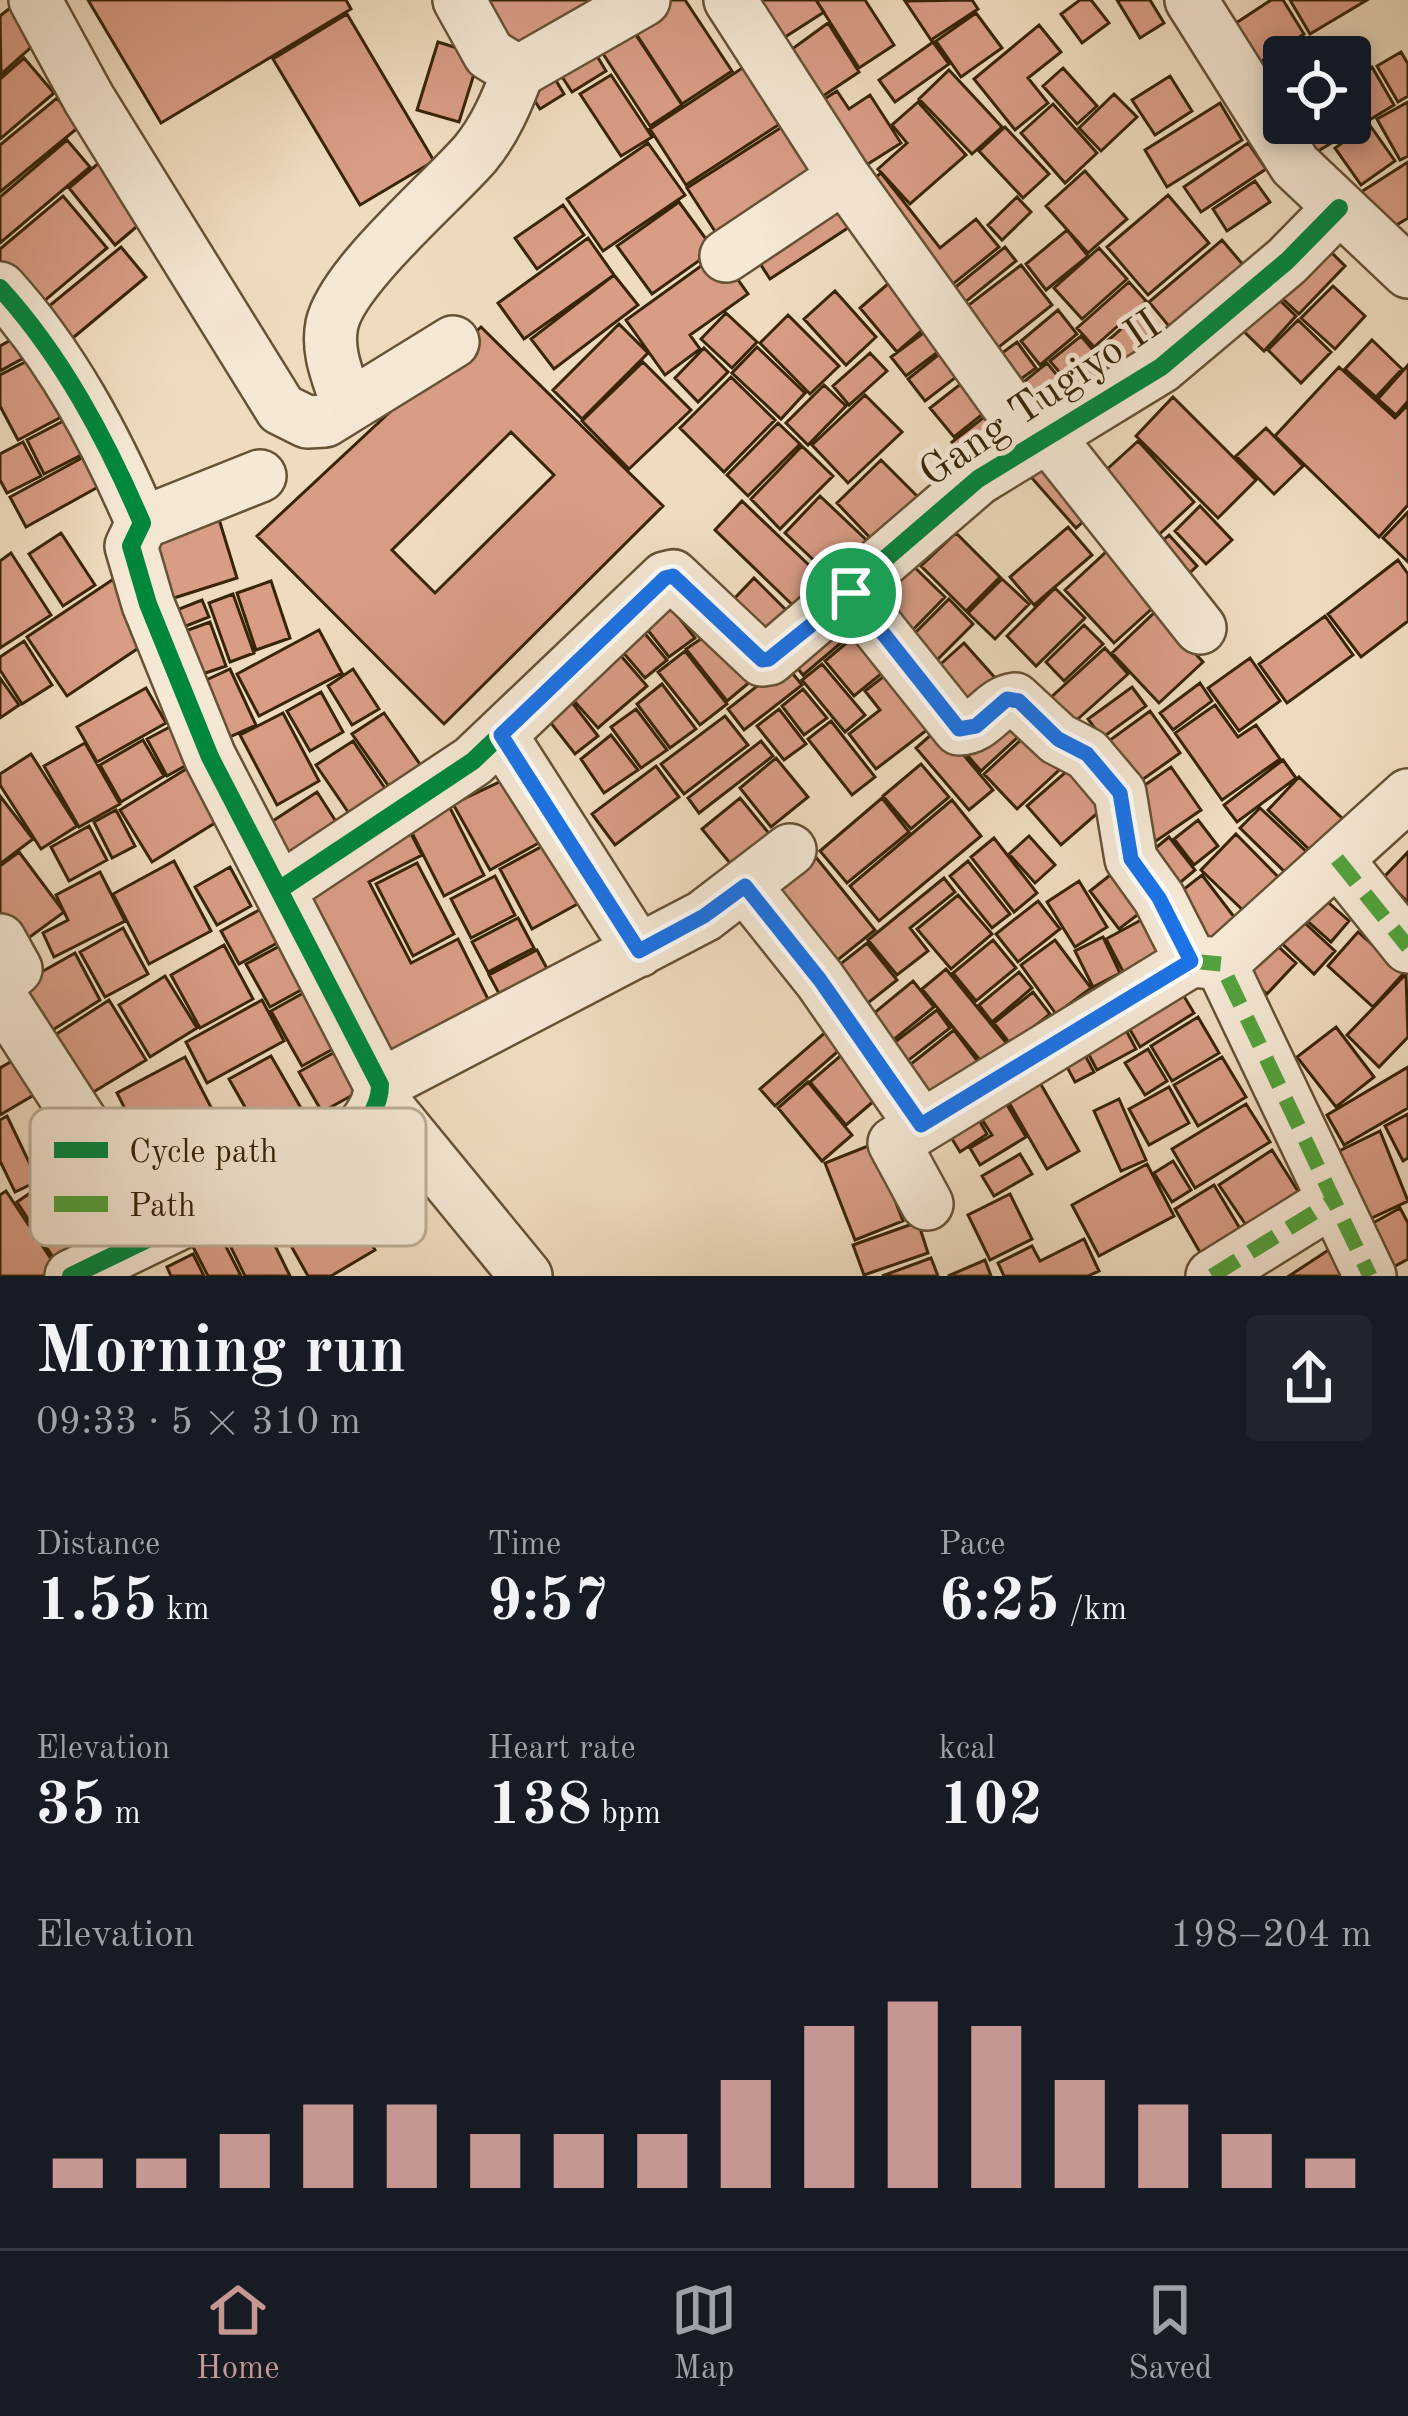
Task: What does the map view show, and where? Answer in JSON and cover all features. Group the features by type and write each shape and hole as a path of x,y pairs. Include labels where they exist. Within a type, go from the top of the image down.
{"street":[{"path":"35,0 89,99 281,410 307,422 325,421 453,341"},
{"path":"459,0 489,54 518,72"},
{"path":"347,405 330,352 333,320 358,279 478,150 518,72 644,0"},
{"path":"730,0 844,177 1041,439 1200,628"},
{"path":"1190,0 1285,150 1408,272"},
{"path":"726,256 844,177"},
{"name":"Gang Tugiyo II","path":"501,735 665,578 673,576 762,660 780,650 851,593 934,514 1041,439 1161,367 1287,261 1339,208"},
{"path":"0,289 26,316 107,442 142,523"},
{"path":"260,476 142,523 131,546 148,604 210,757 282,888 380,1092 393,1108"},
{"path":"851,593 959,729 976,726 1002,702 1015,699 1058,739 1087,754 1120,793 1131,859 1206,963 1370,1276"},
{"path":"282,888 473,761 501,735 639,951"},
{"path":"927,1204 894,1143 1206,963 1337,859 1408,794"},
{"path":"373,1108 380,1092 704,916 790,850"},
{"path":"1337,859 1408,947"},
{"path":"745,886 820,980 921,1125"},
{"path":"4,972 82,1108"},
{"path":"426,1150 526,1276"},
{"path":"1212,1276 1334,1201"},
{"path":"71,1276 130,1246"}],"building":[{"path":"88,0 346,0 351,9 161,123"},
{"path":"471,0 592,0 503,54"},
{"path":"670,0 685,0 732,71 682,104 631,26"},
{"path":"736,0 816,0 824,12 768,48"},
{"path":"816,0 865,0 894,45 859,68"},
{"path":"972,0 978,9 931,40 905,1"},
{"path":"1080,0 1091,0 1109,23 1082,43 1061,14"},
{"path":"1117,0 1150,0 1164,23 1140,38"},
{"path":"1271,0 1283,0 1304,34 1263,36 1263,60 1257,64 1233,25"},
{"path":"1290,0 1367,0 1310,34"},
{"path":"10,8 38,41 1,74 0,16"},
{"path":"976,13 1002,48 961,77 936,41"},
{"path":"347,14 434,161 360,205 273,59"},
{"path":"828,23 859,72 808,106 777,60"},
{"path":"1039,25 1061,52 1028,78 1048,103 1015,130 974,79"},
{"path":"630,26 682,105 650,126 598,46"},
{"path":"588,41 606,71 572,92 553,63"},
{"path":"438,42 480,55 459,122 417,110"},
{"path":"933,42 949,64 895,102 879,80"},
{"path":"1401,52 1408,64 1408,96 1398,102 1377,66"},
{"path":"24,58 54,93 0,139 0,79"},
{"path":"756,59 792,116 686,185 650,129"},
{"path":"548,67 564,94 540,109 523,83"},
{"path":"1063,68 1097,106 1077,124 1043,86"},
{"path":"1371,68 1394,105 1371,119"},
{"path":"949,70 1002,127 972,154 919,99"},
{"path":"611,75 652,137 621,156 580,94"},
{"path":"1170,76 1192,111 1155,135 1132,100"},
{"path":"837,91 849,109 870,95 901,143 849,176 807,110"},
{"path":"1114,94 1137,117 1101,151 1079,128"},
{"path":"57,98 80,126 0,192 0,145"},
{"path":"918,102 966,155 910,204 878,169 907,143 892,125"},
{"path":"1408,102 1408,156 1400,160 1377,119"},
{"path":"1220,103 1242,140 1167,187 1145,150"},
{"path":"1053,104 1097,153 1065,183 1021,133"},
{"path":"796,118 836,178 727,250 687,188"},
{"path":"1005,127 1049,174 1023,198 979,151"},
{"path":"1371,127 1395,161 1361,185 1335,148 1371,144"},
{"path":"67,140 90,167 0,243 0,197"},
{"path":"648,143 685,195 603,251 567,199"},
{"path":"1248,143 1266,169 1201,212 1184,187"},
{"path":"1293,144 1330,144 1300,162"},
{"path":"107,156 154,212 115,245 69,188"},
{"path":"1408,162 1408,218 1385,232 1361,192"},
{"path":"1085,171 1127,219 1088,253 1046,206"},
{"path":"881,173 940,248 976,219 999,247 943,292 860,189"},
{"path":"1255,181 1270,202 1227,231 1213,209"},
{"path":"838,185 860,220 770,279 748,245"},
{"path":"1168,195 1209,243 1148,295 1107,247"},
{"path":"63,196 107,248 30,313 0,277 0,249"},
{"path":"1017,197 1031,212 1002,240 988,225"},
{"path":"679,202 714,250 652,294 617,246"},
{"path":"563,205 584,235 537,269 515,238"},
{"path":"1067,230 1088,256 1046,290 1026,264"},
{"path":"1316,237 1345,266 1299,314 1269,286"},
{"path":"588,238 614,275 524,339 498,303"},
{"path":"1222,240 1256,280 1182,342 1149,302"},
{"path":"121,247 146,277 62,347 37,316"},
{"path":"1005,247 1016,261 953,312 942,298"},
{"path":"1099,248 1127,279 1082,319 1054,288"},
{"path":"719,253 748,294 690,335 700,349 665,375 626,320"},
{"path":"1021,265 1052,305 985,358 953,317"},
{"path":"903,271 940,315 897,352 860,308"},
{"path":"614,275 638,305 554,369 531,339"},
{"path":"1129,282 1146,301 1094,347 1077,328"},
{"path":"1265,286 1296,316 1264,351 1232,320"},
{"path":"1333,286 1365,316 1335,349 1301,318"},
{"path":"835,291 876,337 846,365 804,319"},
{"path":"1058,310 1077,334 1040,365 1021,341"},
{"path":"1143,310 1172,343 1126,382 1098,349"},
{"path":"726,313 757,342 732,368 701,339"},
{"path":"788,315 839,366 810,394 760,343"},
{"path":"941,320 955,339 906,376 891,357"},
{"path":"1298,320 1331,352 1301,383 1268,350"},
{"path":"619,324 648,353 582,419 553,390"},
{"path":"481,327 663,506 444,724 257,536","holes":["511,432 554,475 435,593 392,550"]},
{"path":"22,334 33,353 0,371 0,346"},
{"path":"1081,336 1118,380 1088,406 1050,361"},
{"path":"1372,340 1402,369 1376,397 1345,369"},
{"path":"956,341 973,364 925,401 908,379"},
{"path":"1017,342 1036,368 1006,390 987,364"},
{"path":"757,347 805,393 781,419 732,373"},
{"path":"704,348 728,372 698,402 675,378"},
{"path":"870,353 887,371 849,405 833,386"},
{"path":"33,358 63,416 18,440 0,406 0,375"},
{"path":"643,362 691,410 629,469 582,421"},
{"path":"1047,363 1079,402 1036,436 1005,397"},
{"path":"1408,365 1408,401 1396,415 1378,399"},
{"path":"1339,367 1395,418 1408,405 1408,505 1379,537 1275,436"},
{"path":"976,372 999,401 954,437 930,408"},
{"path":"731,377 775,420 724,472 680,428"},
{"path":"824,385 846,406 808,445 786,423"},
{"path":"865,395 902,432 848,483 812,445"},
{"path":"1173,397 1256,480 1218,518 1136,436"},
{"path":"1001,404 1027,438 978,476 952,442"},
{"path":"73,416 91,450 44,474 27,440"},
{"path":"778,423 800,444 748,496 727,475"},
{"path":"1266,428 1303,466 1274,494 1236,456"},
{"path":"1138,441 1194,502 1150,543 1093,482"},
{"path":"23,442 41,476 7,493 0,480 0,454"},
{"path":"802,446 833,476 780,529 751,499"},
{"path":"1045,450 1097,509 1076,528 1023,468"},
{"path":"93,452 109,481 26,527 10,497"},
{"path":"881,460 921,500 876,544 837,503"},
{"path":"820,496 877,550 842,587 785,533"},
{"path":"742,501 835,590 807,619 715,530"},
{"path":"1200,506 1232,540 1206,564 1175,531"},
{"path":"1408,512 1408,562 1383,538"},
{"path":"218,516 237,578 155,604 137,541"},
{"path":"1068,527 1092,555 1034,605 1010,577"},
{"path":"61,533 95,585 63,606 29,554"},
{"path":"956,533 1000,577 966,611 921,566"},
{"path":"1169,535 1197,566 1175,587 1146,556"},
{"path":"1118,541 1167,595 1114,643 1065,590"},
{"path":"11,553 51,615 0,648 0,561"},
{"path":"903,556 945,597 903,640 860,600"},
{"path":"1398,560 1408,574 1408,621 1361,657 1328,614"},
{"path":"115,578 155,637 67,696 27,637"},
{"path":"754,578 800,624 777,646 732,601"},
{"path":"1002,579 1029,604 995,639 968,613"},
{"path":"271,581 290,638 256,650 237,593"},
{"path":"1055,588 1085,618 1036,666 1007,636"},
{"path":"233,594 254,653 230,662 209,603"},
{"path":"949,599 973,624 928,669 904,644"},
{"path":"202,600 209,617 171,632 164,615"},
{"path":"665,600 695,638 669,657 639,619"},
{"path":"843,604 861,626 803,675 785,653"},
{"path":"1156,611 1203,662 1159,703 1112,653"},
{"path":"1325,616 1353,655 1287,703 1259,664"},
{"path":"631,617 667,660 645,678 609,636"},
{"path":"210,622 226,666 188,679 172,636"},
{"path":"1084,625 1103,644 1064,681 1046,662"},
{"path":"863,629 892,665 854,696 825,661"},
{"path":"319,630 342,673 259,716 237,674"},
{"path":"711,632 751,681 727,701 686,649"},
{"path":"24,641 52,685 22,704 0,670 0,657"},
{"path":"609,642 647,686 598,728 560,685"},
{"path":"964,643 1005,689 967,725 924,679"},
{"path":"1105,648 1128,674 1060,735 1037,710"},
{"path":"685,651 727,704 700,725 658,672"},
{"path":"1250,658 1280,701 1239,731 1208,688"},
{"path":"785,664 802,685 744,730 728,709"},
{"path":"822,664 865,715 845,732 802,680"},
{"path":"897,666 940,720 876,769 849,734 880,710 865,691"},
{"path":"230,669 256,725 214,744 189,688"},
{"path":"353,669 379,709 352,725 328,686"},
{"path":"0,678 19,705 0,718"},
{"path":"1200,683 1212,701 1173,730 1160,713"},
{"path":"662,684 696,729 670,748 637,704"},
{"path":"1132,687 1146,706 1102,738 1088,719"},
{"path":"146,688 166,723 97,762 77,727"},
{"path":"803,689 827,718 804,735 782,706"},
{"path":"563,691 598,736 575,754 540,709"},
{"path":"321,692 343,732 310,751 287,711"},
{"path":"1011,702 1031,725 981,771 961,748"},
{"path":"1215,705 1238,737 1256,725 1280,759 1222,800 1175,733"},
{"path":"636,709 667,750 641,768 611,727"},
{"path":"779,709 806,744 784,760 757,726"},
{"path":"1150,711 1180,753 1125,792 1095,751"},
{"path":"283,713 319,781 277,805 240,735"},
{"path":"384,713 422,767 390,788 352,734"},
{"path":"725,716 748,745 684,794 661,764"},
{"path":"183,720 203,756 167,776 147,739"},
{"path":"831,721 875,777 852,795 808,739"},
{"path":"1038,724 1070,760 1017,809 984,774"},
{"path":"940,727 993,790 969,810 916,748"},
{"path":"611,735 638,770 604,793 581,759"},
{"path":"143,740 164,776 121,802 100,765"},
{"path":"353,741 395,803 359,828 316,765"},
{"path":"761,741 773,756 699,813 688,798"},
{"path":"85,743 120,804 79,827 44,766"},
{"path":"31,754 77,826 41,849 0,785 0,774"},
{"path":"1083,757 1117,796 1061,845 1027,806"},
{"path":"776,758 808,797 771,827 740,788"},
{"path":"1283,760 1296,778 1237,822 1224,805"},
{"path":"921,764 949,797 911,829 883,796"},
{"path":"191,766 223,818 152,862 120,810"},
{"path":"656,766 679,797 615,845 592,814"},
{"path":"1171,767 1201,810 1156,841 1126,798"},
{"path":"1299,777 1345,821 1314,854 1268,810"},
{"path":"508,778 546,839 490,870 453,804"},
{"path":"317,792 346,837 288,874 259,830"},
{"path":"0,796 33,839 0,864"},
{"path":"740,798 781,848 743,879 702,829"},
{"path":"882,798 909,832 847,883 820,851"},
{"path":"446,800 484,875 444,896 406,821"},
{"path":"952,800 981,836 879,921 850,886"},
{"path":"1260,808 1311,856 1291,878 1240,828"},
{"path":"116,810 135,846 112,858 94,822"},
{"path":"1198,820 1218,846 1194,865 1174,839"},
{"path":"89,826 107,860 69,881 51,847"},
{"path":"408,828 422,855 369,882 411,963 458,939 492,1007 382,1064 292,888"},
{"path":"1236,834 1286,885 1252,919 1201,870"},
{"path":"1029,836 1055,865 1035,883 1009,854"},
{"path":"1169,837 1195,870 1163,897 1136,864"},
{"path":"994,838 1037,893 1014,912 971,857"},
{"path":"550,842 583,901 532,929 500,869"},
{"path":"810,850 875,930 824,971 759,891"},
{"path":"19,852 64,912 23,942 0,912 0,866"},
{"path":"1408,852 1408,902 1383,878"},
{"path":"174,861 211,931 149,964 113,894"},
{"path":"968,861 1010,914 992,928 950,876"},
{"path":"1128,861 1157,900 1119,929 1090,891"},
{"path":"417,863 454,934 413,956 376,884"},
{"path":"230,867 251,906 217,925 195,887"},
{"path":"100,872 125,921 54,957 43,933 68,920 56,895"},
{"path":"1202,875 1238,922 1202,950 1166,903"},
{"path":"495,876 515,915 471,938 451,899"},
{"path":"944,878 955,892 910,928 928,951 897,975 868,940"},
{"path":"1079,881 1107,927 1075,947 1047,902"},
{"path":"958,895 992,934 951,969 917,929"},
{"path":"1321,896 1349,921 1331,942 1303,917"},
{"path":"1038,901 1060,929 1018,962 996,934"},
{"path":"272,903 290,936 239,964 221,931"},
{"path":"1154,913 1175,953 1127,979 1106,939"},
{"path":"1294,913 1335,951 1314,974 1273,935"},
{"path":"518,918 534,948 488,972 472,942"},
{"path":"123,928 148,974 105,997 80,952"},
{"path":"1358,932 1404,973 1373,1007 1328,966"},
{"path":"1103,937 1120,973 1093,987 1075,951"},
{"path":"1268,937 1296,963 1267,994 1239,968"},
{"path":"291,940 314,983 270,1007 246,964"},
{"path":"993,940 1016,968 976,1001 953,973"},
{"path":"1055,940 1091,988 1056,1014 1021,965"},
{"path":"867,943 897,980 854,1014 824,977"},
{"path":"224,945 253,999 200,1028 171,975"},
{"path":"537,950 550,974 502,999 489,975"},
{"path":"75,953 100,1000 40,1038 8,991"},
{"path":"946,969 1008,1045 984,1065 922,989"},
{"path":"1019,972 1032,988 992,1022 979,1005"},
{"path":"1406,974 1408,1037 1379,1067 1347,1035"},
{"path":"165,976 197,1028 150,1057 119,1005"},
{"path":"913,981 934,1007 877,1053 856,1028"},
{"path":"1176,983 1194,1013 1140,1047 1122,1016"},
{"path":"314,987 344,1043 302,1066 271,1011"},
{"path":"1033,992 1050,1014 1011,1045 994,1023"},
{"path":"109,1000 146,1060 77,1102 41,1044"},
{"path":"262,1000 284,1041 207,1083 186,1042"},
{"path":"937,1010 950,1028 892,1073 878,1055"},
{"path":"1119,1017 1136,1049 1097,1070 1080,1038"},
{"path":"1198,1017 1219,1053 1172,1081 1151,1046"},
{"path":"836,1023 851,1040 775,1106 760,1089"},
{"path":"1336,1027 1374,1077 1336,1107 1297,1057"},
{"path":"954,1030 979,1063 921,1107 897,1075"},
{"path":"1077,1040 1094,1072 1075,1082 1058,1050"},
{"path":"852,1046 889,1088 846,1125 810,1082"},
{"path":"344,1047 367,1087 329,1108 320,1108 299,1072"},
{"path":"1148,1049 1167,1081 1145,1095 1125,1063"},
{"path":"271,1056 301,1108 246,1108 229,1079"},
{"path":"185,1057 211,1108 124,1108 117,1093"},
{"path":"1222,1057 1246,1097 1198,1126 1174,1085"},
{"path":"14,1060 34,1095 0,1115 0,1068"},
{"path":"1408,1067 1408,1108 1344,1145 1327,1115"},
{"path":"1035,1074 1079,1151 1047,1169 1003,1092"},
{"path":"808,1082 852,1135 822,1161 778,1108"},
{"path":"1169,1087 1189,1123 1149,1145 1129,1109"},
{"path":"997,1088 1026,1137 980,1165 970,1148 992,1135 972,1104"},
{"path":"1119,1099 1146,1160 1121,1171 1094,1111"},
{"path":"969,1103 987,1134 960,1152 941,1121"},
{"path":"1246,1104 1270,1142 1195,1188 1172,1149"},
{"path":"1408,1114 1408,1158 1403,1161 1385,1126"},
{"path":"7,1116 30,1164 30,1185 15,1192 0,1161 0,1120"},
{"path":"1380,1131 1408,1201 1361,1223 1329,1156"},
{"path":"873,1144 903,1221 855,1240 825,1163"},
{"path":"1272,1150 1301,1196 1250,1231 1219,1185"},
{"path":"1020,1154 1032,1174 994,1196 982,1176"},
{"path":"1173,1161 1191,1190 1172,1202 1154,1173"},
{"path":"1147,1164 1174,1216 1099,1256 1072,1205"},
{"path":"1214,1185 1245,1237 1205,1261 1175,1209"},
{"path":"6,1191 30,1227 30,1246 42,1246 59,1271 52,1276 0,1276 0,1195"},
{"path":"30,1193 30,1222 17,1202"},
{"path":"1010,1194 1032,1239 990,1260 968,1215"},
{"path":"1400,1208 1408,1223 1408,1259 1386,1271 1364,1228"},
{"path":"918,1222 928,1253 864,1275 853,1245"},
{"path":"1084,1239 1099,1271 1088,1276 1004,1276 998,1263 1032,1246 1040,1261"},
{"path":"46,1246 99,1246 62,1271"},
{"path":"193,1246 226,1246 241,1276 208,1276"},
{"path":"230,1246 275,1246 290,1276 245,1276"},
{"path":"291,1246 373,1246 375,1250 331,1276 308,1276"},
{"path":"1333,1247 1352,1276 1289,1276"},
{"path":"193,1254 204,1276 171,1276 167,1267"},
{"path":"931,1258 938,1276 882,1276"},
{"path":"985,1260 991,1276 948,1276"}],"marked path":[{"path":"501,735 639,951"},
{"path":"1337,859 1408,947"},
{"path":"1191,961 1221,964 1370,1276"},
{"path":"1212,1276 1334,1200"}],"cycle path":[{"path":"282,888 473,761 665,578 673,576 762,660 769,659 978,479 1161,367 1287,261 1339,208"},
{"path":"0,288 63,370 142,523 131,546 148,604 210,757 380,1085 374,1108"},
{"path":"71,1276 133,1246"}],"route":[{"path":"673,576 762,660 851,593 959,729 976,726 1002,702 1015,699 1058,739 1087,754 1120,793 1131,859 1159,898 1191,961 921,1125 820,980 745,886 704,916 639,951 501,735 665,578 673,576"}]}
